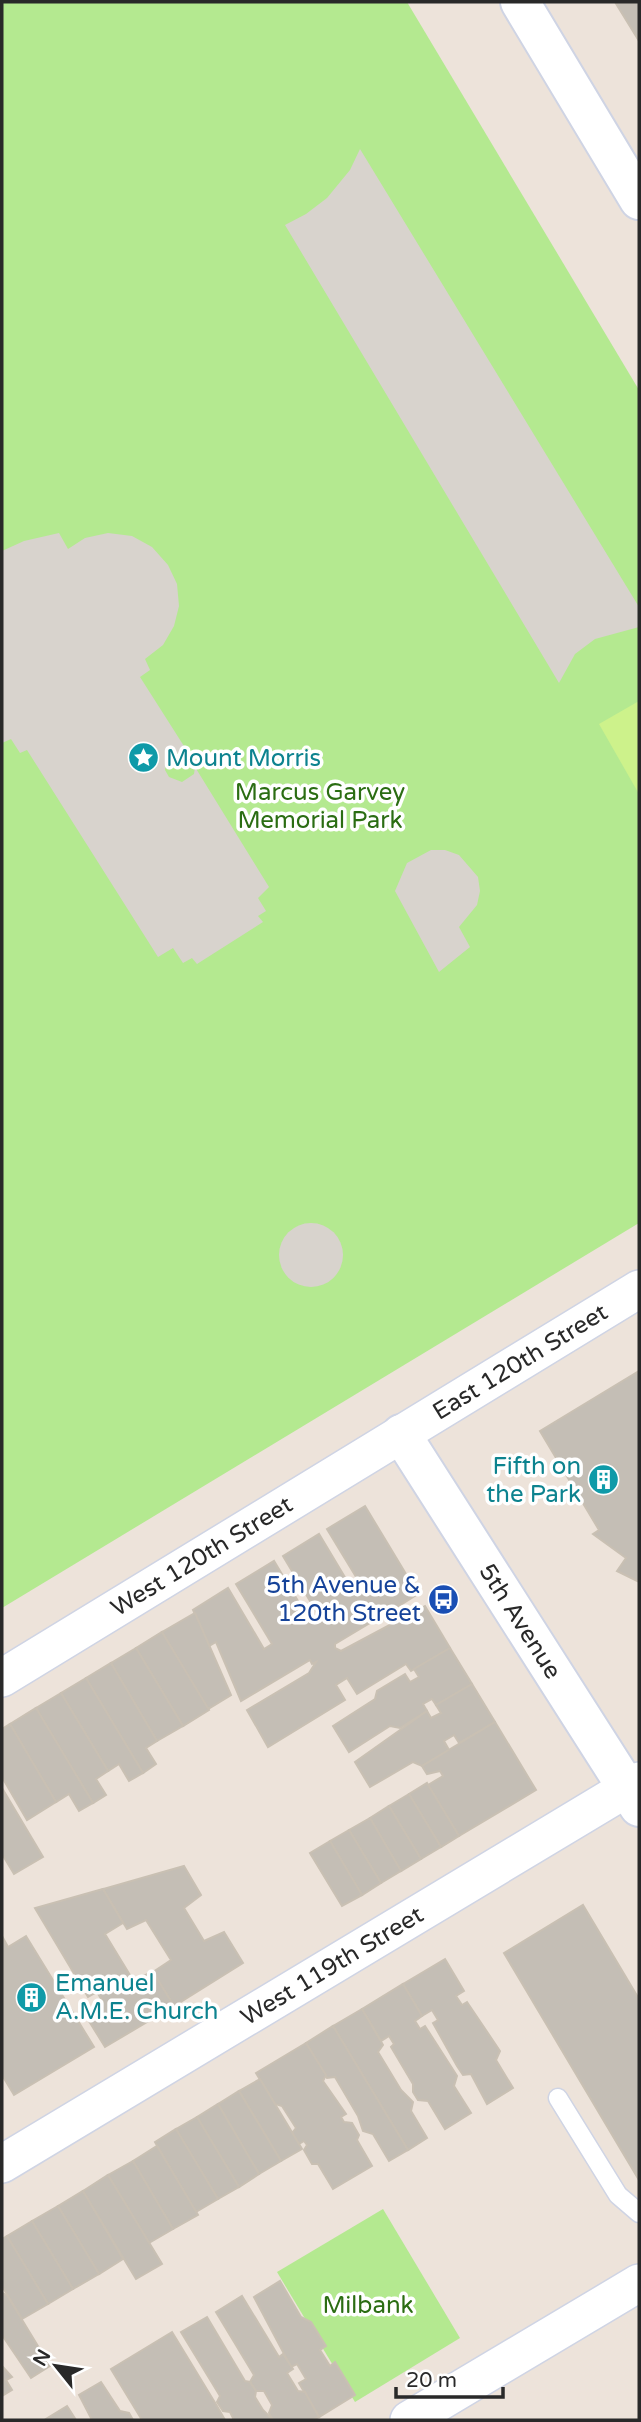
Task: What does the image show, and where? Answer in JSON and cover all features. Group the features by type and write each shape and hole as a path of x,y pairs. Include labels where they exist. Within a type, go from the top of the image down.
{"main road":[{"path":"520,2 639,200"},
{"name":"5th Avenue","path":"401,1434 635,1792"}],"street":[{"name":"East 120th Street","path":"401,1434 639,1289"},
{"name":"West 120th Street","path":"2,1678 401,1434"},
{"name":"West 119th Street","path":"2,2164 635,1792"},
{"path":"409,2420 639,2283"}],"lane":[{"path":"558,2098 618,2194 639,2213"}],"green space":[{"name":"Marcus Garvey Memorial Park","path":"2,2 407,2 639,390 639,1223 2,1608"},
{"path":"639,701 639,794 599,724"},
{"name":"Milbank","path":"383,2209 460,2338 355,2402 277,2272"}],"shaded area":[{"path":"360,149 639,607 639,627 595,639 575,654 559,683 285,225 306,214 327,198 350,170"},
{"path":"59,533 68,549 85,538 108,533 132,536 152,547 168,565 177,584 179,606 174,626 163,645 145,659 150,670 140,677 189,754 175,753 166,763 165,770 169,777 182,782 194,774 195,767 269,887 258,898 266,911 258,916 263,922 197,964 192,958 183,963 173,948 158,957 27,750 20,753 11,739 2,743 2,551 24,541"},
{"path":"431,850 445,850 459,855 478,877 480,891 477,905 459,927 470,947 439,972 395,891 407,863"},
{"path":"311,1223 323,1225 334,1232 341,1243 341,1267 334,1278 323,1285 311,1287 299,1285 288,1278 281,1267 279,1255 281,1243 288,1232 299,1225"}],"building":[{"path":"615,2 639,2 639,41"},
{"name":"Fifth on the Park","path":"639,1371 639,1582 617,1571 626,1558 593,1534 599,1530 540,1431"},
{"path":"365,1506 418,1594 399,1606 396,1614 380,1617 335,1644 335,1648 341,1651 425,1606 450,1648 411,1671 406,1664 357,1694 347,1678 336,1685 345,1700 268,1747 247,1710 309,1673 316,1662 312,1664 310,1660 241,1701 216,1642 209,1646 193,1610 228,1588 264,1649 272,1644 236,1584 274,1561 310,1621 319,1616 283,1556 319,1534 355,1594 364,1590 327,1529"},
{"path":"195,1613 231,1695 208,1709 162,1632"},
{"path":"162,1632 209,1710 183,1726 136,1648"},
{"path":"136,1648 183,1726 157,1741 111,1663"},
{"path":"450,1648 472,1684 436,1705 432,1699 423,1704 427,1711 400,1728 390,1726 349,1752 333,1726 375,1699 377,1691 405,1674 410,1682 419,1677 414,1669"},
{"path":"111,1663 157,1741 146,1748 156,1764 143,1773 86,1678"},
{"path":"86,1678 143,1773 129,1781 119,1764 108,1771 61,1693"},
{"path":"472,1684 495,1722 459,1743 454,1735 444,1741 449,1750 422,1766 413,1762 370,1787 355,1762 427,1711 431,1718 441,1713 436,1705"},
{"path":"61,1693 108,1771 96,1779 106,1795 93,1803 36,1708"},
{"path":"36,1708 93,1803 79,1811 69,1794 56,1802 10,1724"},
{"path":"495,1722 536,1790 459,1836 428,1785 443,1776 440,1771 427,1774 422,1766"},
{"path":"10,1724 56,1802 27,1820 2,1777 2,1729"},
{"path":"427,1783 459,1836 441,1847 409,1794"},
{"path":"2,1788 43,1857 14,1874 2,1854"},
{"path":"409,1794 441,1847 421,1859 389,1806"},
{"path":"389,1806 421,1859 401,1871 370,1818"},
{"path":"370,1818 401,1871 381,1883 349,1830"},
{"path":"349,1830 381,1883 362,1895 330,1841"},
{"path":"330,1841 362,1895 342,1906 310,1853"},
{"path":"184,1866 201,1895 184,1908 204,1941 224,1932 243,1963 174,2006 153,1972 171,1960 146,1920 127,1929 103,1889"},
{"path":"103,1889 123,1923 105,1934 133,1980 153,1972 174,2006 105,2047 84,2013 103,2002 97,1992 88,1997 35,1908"},
{"path":"583,1905 639,1999 639,2180 504,1953"},
{"name":"Emanuel A.M.E. Church","path":"2,1936 8,1947 26,1936 94,2047 14,2095 2,2075"},
{"path":"445,1959 464,1991 456,1996 462,2005 467,2002 500,2051 496,2060 513,2088 487,2104 471,2074 463,2075 457,2066 433,2023 438,2020 432,2010 422,2016 403,1984"},
{"path":"403,1984 422,2016 415,2021 420,2029 425,2026 457,2076 454,2086 471,2113 445,2129 428,2101 418,2100 413,2092 413,2084 391,2047 394,2044 389,2036 381,2041 362,2009"},
{"path":"362,2009 383,2045 378,2052 401,2090 413,2102 411,2111 427,2138 408,2150 333,2026"},
{"path":"333,2026 408,2150 389,2161 373,2134 363,2131 358,2116 335,2077 327,2078 306,2043"},
{"path":"306,2043 326,2075 323,2081 346,2114 341,2117 344,2122 352,2123 359,2135 357,2140 372,2166 333,2189 318,2164 312,2164 304,2150 307,2145 304,2141 299,2144 292,2133 296,2128 282,2106 275,2104 256,2073"},
{"path":"260,2079 302,2149 281,2161 239,2091"},
{"path":"239,2091 281,2161 259,2174 218,2104"},
{"path":"218,2104 259,2174 239,2187 197,2117"},
{"path":"197,2117 239,2187 218,2199 176,2129"},
{"path":"176,2129 218,2199 196,2212 155,2142"},
{"path":"157,2146 198,2215 173,2229 133,2161"},
{"path":"133,2161 173,2229 149,2243 108,2175"},
{"path":"108,2175 162,2264 136,2279 83,2191"},
{"path":"83,2191 123,2259 99,2274 58,2206"},
{"path":"58,2206 99,2274 73,2289 32,2221"},
{"path":"32,2221 73,2289 48,2304 7,2236"},
{"path":"7,2236 48,2304 22,2319 2,2286 2,2239"},
{"path":"280,2281 301,2317 311,2322 326,2346 320,2350 330,2366 335,2362 355,2395 319,2417 299,2383 306,2379 297,2364 291,2367 254,2297"},
{"path":"2,2293 7,2295 50,2366 31,2378 2,2335"},
{"path":"242,2296 279,2357 283,2354 293,2369 287,2373 298,2391 305,2392 319,2417 313,2420 273,2420 269,2413 272,2405 264,2391 256,2391 250,2382 254,2375 216,2312"},
{"path":"207,2317 245,2381 250,2382 256,2391 255,2397 263,2410 273,2420 234,2420 230,2412 223,2411 217,2402 220,2396 181,2332"},
{"path":"172,2332 225,2420 142,2420 111,2369"},
{"path":"2,2366 12,2377 6,2380 12,2390 2,2396"},
{"path":"101,2382 120,2411 129,2413 133,2420 92,2420 79,2395"},
{"path":"67,2406 76,2420 46,2419"}],"place":[{"name":"Mount Morris","path":"143,758"},
{"name":"Fifth on the Park","path":"604,1480"},
{"name":"5th Avenue & 120th Street","path":"444,1599"},
{"name":"Emanuel A.M.E. Church","path":"32,1997"}]}
